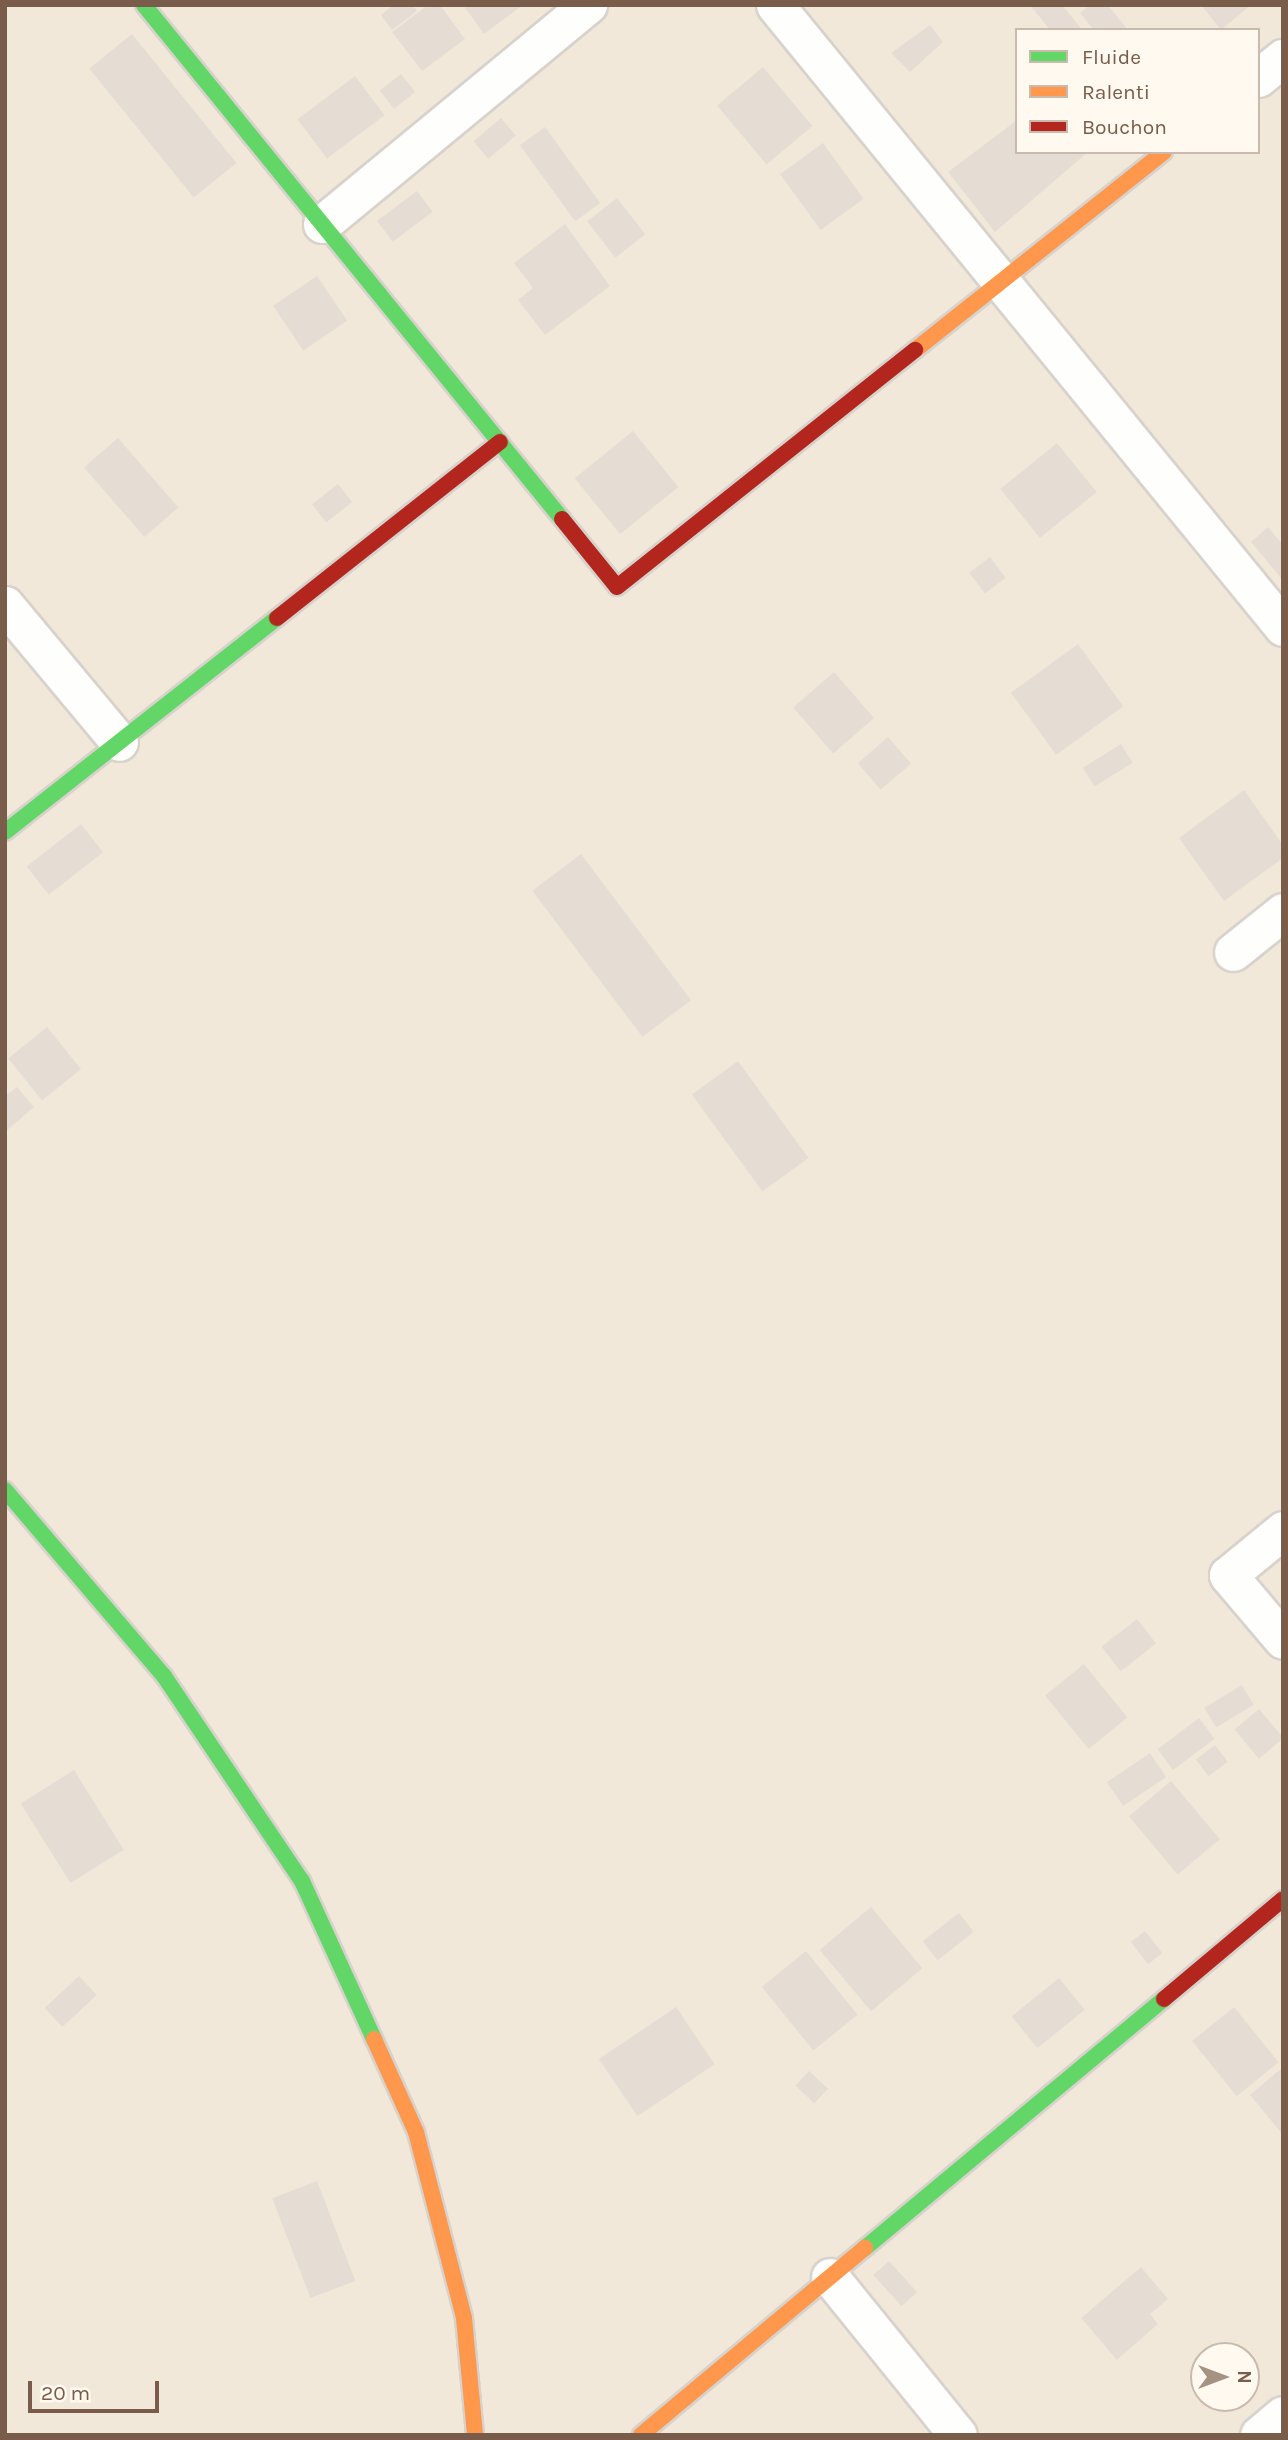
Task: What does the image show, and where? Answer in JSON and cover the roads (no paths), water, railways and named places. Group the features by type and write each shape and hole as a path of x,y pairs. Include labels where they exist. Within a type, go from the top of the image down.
{"street":[{"path":"144,5 617,587 1161,154"},
{"path":"322,224 588,5"},
{"path":"775,5 1283,627"},
{"path":"1260,76 1283,58"},
{"path":"5,832 500,442"},
{"path":"5,605 119,742"},
{"path":"1233,952 1283,912"},
{"path":"7,1496 164,1676 302,1881 416,2132 464,2318 475,2435"},
{"path":"1283,1530 1228,1575 1283,1640"},
{"path":"641,2435 1283,1899"},
{"path":"830,2277 958,2435"},
{"path":"1259,2435 1283,2415"}]}
